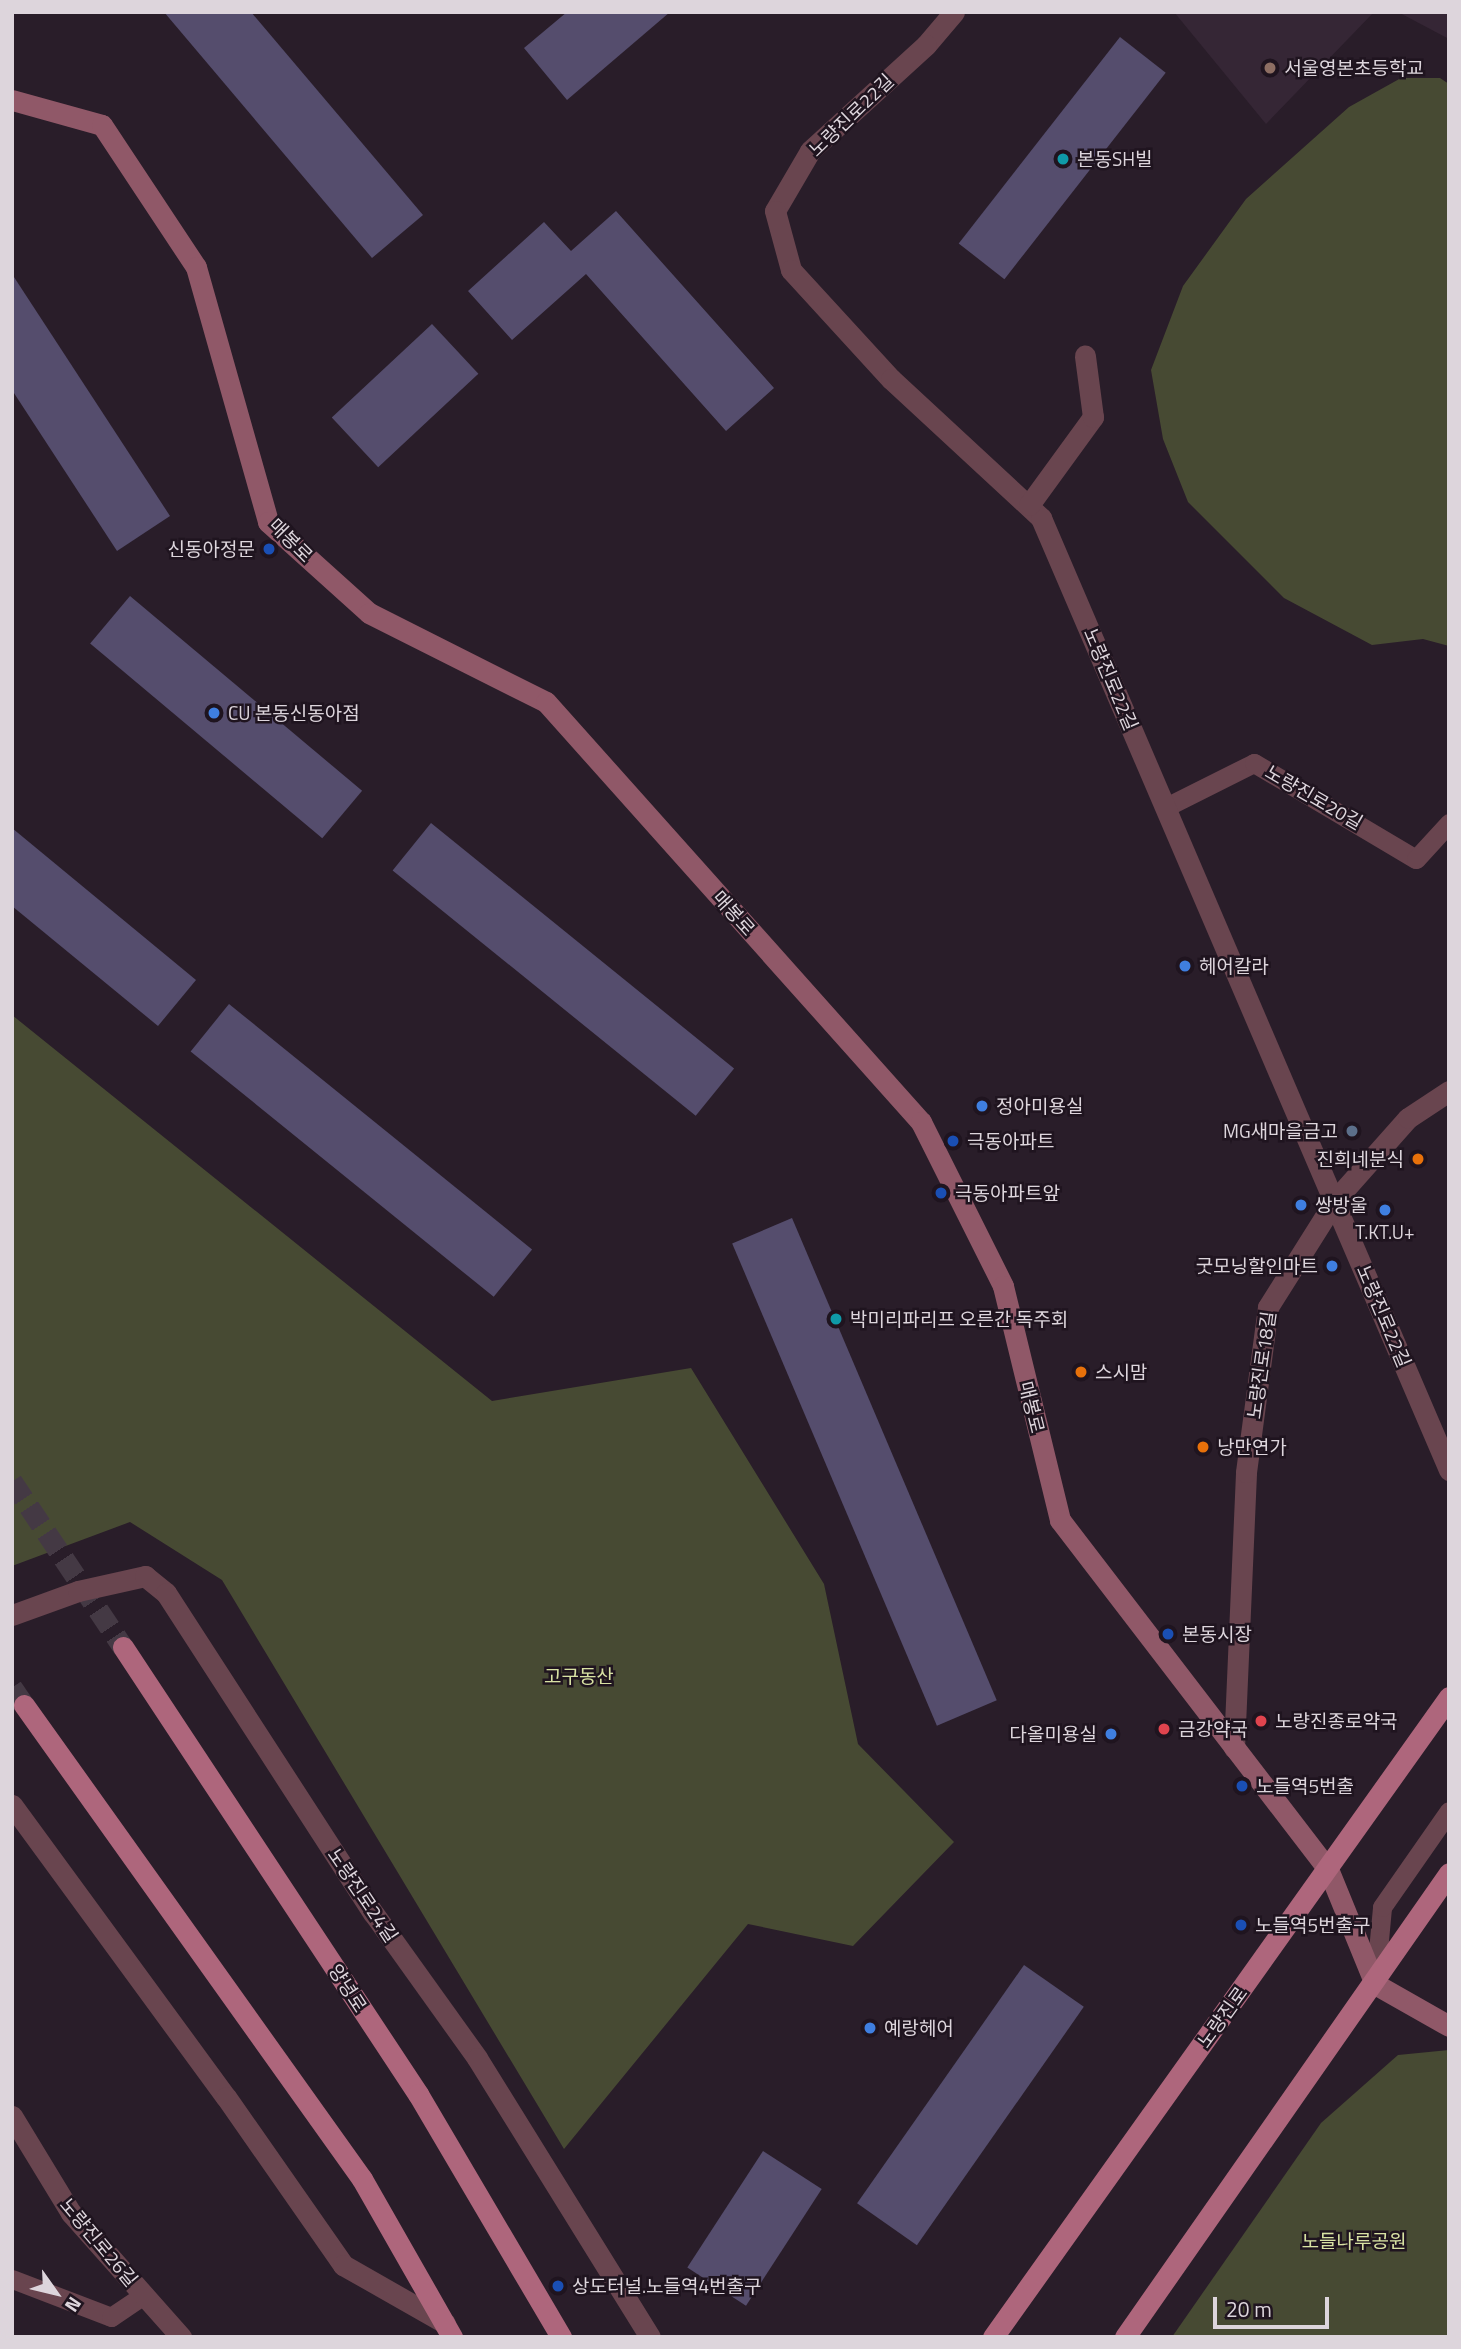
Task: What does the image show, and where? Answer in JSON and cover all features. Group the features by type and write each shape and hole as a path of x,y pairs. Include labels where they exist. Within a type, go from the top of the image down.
{"main road":[{"name":"양녕로","path":"123,1647 418,2094 561,2337"},
{"name":"노량진로","path":"993,2337 1449,1697"},
{"path":"24,1705 362,2179 449,2330"},
{"path":"1125,2337 1375,1984 1449,1873"}],"street":[{"name":"노량진로22길","path":"954,12 926,45 810,151 775,211 791,271 891,379 1041,517 1336,1199 1449,1470"},
{"name":"매봉로","path":"12,100 102,125 195,267 268,522 369,613 546,702 921,1122 1003,1286 1060,1520 1328,1869 1375,1984"},
{"path":"1029,505 1093,417 1085,356"},
{"name":"노량진로18길","path":"1234,1748 1247,1472 1268,1307 1336,1199 1408,1118 1449,1091"},
{"name":"노량진로24길","path":"12,1615 78,1591 145,1576 166,1593 374,1914 477,2058 650,2337"},
{"path":"12,1805 226,2097 343,2265 449,2330"},
{"path":"1375,1984 1449,2026"},
{"name":"노량진로26길","path":"12,2116 71,2213 181,2337"}],"lane":[{"name":"노량진로20길","path":"1166,807 1254,763 1416,859 1449,823"},
{"path":"1375,1984 1382,1907 1449,1811"},
{"name":"노량진로26길","path":"12,2279 111,2317 144,2295"}],"shaded area":[{"name":"서울영본초등학교","path":"1174,12 1374,12 1266,124"},
{"name":"서울영본초등학교","path":"1398,12 1449,12 1449,39"}],"green space":[{"path":"1401,78 1440,78 1449,84 1449,646 1423,639 1372,645 1284,598 1188,502 1163,439 1151,370 1183,286 1246,199 1349,107"},
{"name":"고구동산","path":"12,1015 492,1401 691,1368 824,1584 858,1744 954,1842 853,1946 748,1924 564,2149 222,1580 130,1522 12,1566"},
{"name":"노들나루공원","path":"1449,2050 1449,2337 1172,2337 1321,2123 1398,2055"}],"building":[{"path":"164,12 251,12 423,215 372,258"},
{"path":"567,12 670,12 567,100 524,48"},
{"name":"본동SH빌","path":"1120,37 1166,73 1004,279 959,243"},
{"path":"616,211 774,388 726,431 586,274 512,340 468,291 544,222 571,251"},
{"path":"12,274 170,516 117,551 12,390"},
{"path":"432,324 478,374 378,467 332,417"},
{"path":"130,596 362,791 322,838 90,643"},
{"path":"431,823 734,1068 696,1116 393,870"},
{"path":"12,828 196,980 158,1026 12,906"},
{"path":"229,1004 532,1249 494,1297 191,1051"},
{"path":"792,1218 997,1700 937,1726 732,1243"},
{"path":"1024,1965 1084,2007 917,2245 857,2203"},
{"path":"763,2151 822,2189 746,2306 687,2268"}],"tunnel":[{"path":"12,1481 123,1647"},
{"path":"12,1687 24,1705"}],"place":[{"name":"서울영본초등학교","path":"1270,68"},
{"name":"본동SH빌","path":"1063,159"},
{"name":"신동아정문","path":"269,549"},
{"name":"CU 본동신동아점","path":"214,713"},
{"name":"헤어칼라","path":"1185,966"},
{"name":"정아미용실","path":"982,1106"},
{"name":"MG새마을금고","path":"1352,1131"},
{"name":"극동아파트","path":"953,1141"},
{"name":"진희네분식","path":"1418,1159"},
{"name":"극동아파트앞","path":"941,1193"},
{"name":"쌍방울","path":"1301,1205"},
{"name":"T.KT.U+","path":"1385,1210"},
{"name":"굿모닝할인마트","path":"1332,1266"},
{"name":"박미리파리프 오른간 독주회","path":"836,1319"},
{"name":"스시맘","path":"1081,1372"},
{"name":"낭만연가","path":"1203,1447"},
{"name":"본동시장","path":"1168,1634"},
{"name":"노량진종로약국","path":"1261,1721"},
{"name":"금강약국","path":"1164,1729"},
{"name":"다올미용실","path":"1111,1734"},
{"name":"노들역5번출","path":"1242,1786"},
{"name":"노들역5번출구","path":"1241,1925"},
{"name":"예랑헤어","path":"870,2028"},
{"name":"상도터널.노들역4번출구","path":"558,2286"}]}
